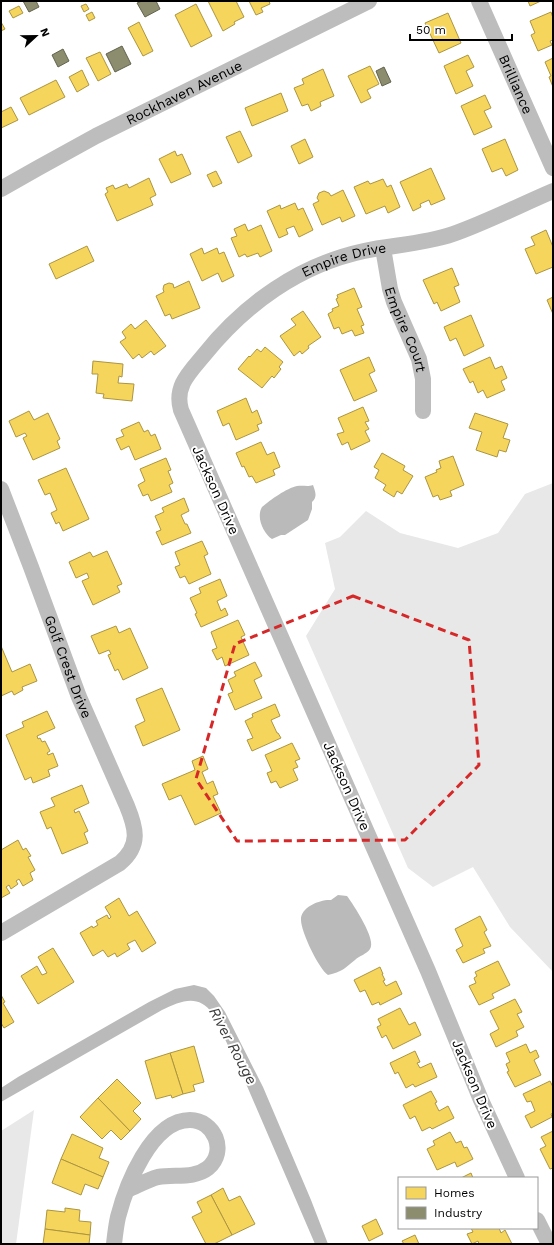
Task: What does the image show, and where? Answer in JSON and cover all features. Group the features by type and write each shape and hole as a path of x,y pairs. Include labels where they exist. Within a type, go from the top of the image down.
{"street":[{"name":"Rockhaven Avenue","path":"1,189 96,136 369,1"},
{"name":"Brilliance","path":"479,1 553,168"},
{"name":"Empire Drive","path":"178,395 180,386 226,329 260,299 312,268 356,253 431,240 452,234 553,190"},
{"name":"Empire Court","path":"383,248 390,289 394,302 419,359 423,379 423,412"},
{"name":"Jackson Drive","path":"178,395 178,403 181,410 425,964 487,1112 517,1177"},
{"name":"Golf Crest Drive","path":"1,489 6,515 70,676 134,824 135,832 134,842 127,857 120,863 1,933"},
{"path":"114,1244 118,1218 127,1190 141,1157 150,1146 171,1125 181,1121 190,1120 200,1122 208,1126 215,1134 218,1144 218,1155 208,1168 190,1175 170,1175 157,1178 127,1190"},
{"path":"538,1222 549,1244"}],"highlighted area":[{"path":"353,596 469,640 479,765 405,840 237,841 196,779 235,644"}],"shaded area":[{"path":"553,483 553,972 510,927 473,867 433,887 408,868 306,636 335,589 325,543 340,537 366,511 400,533 458,548 498,533 525,494"},
{"path":"34,1110 16,1244 1,1244 1,1131"}],"water":[{"path":"313,485 315,496 308,520 285,535 272,539 263,529 261,524 260,511 262,507 288,489 297,486"},
{"path":"338,895 347,896 350,900 367,930 371,944 369,951 365,954 337,973 328,975 320,966 311,950 304,933 301,920 304,911 307,908 317,902 331,900"},
{"name":"River Rouge","path":"194,985 206,988 214,996 225,1012 263,1087 328,1244 315,1244 244,1079 213,1014 201,1003 195,1001 183,1002 162,1010 1,1102 1,1088 18,1077 149,1002 175,989"}],"building: Homes":[{"path":"208,1 236,1 244,17 234,22 235,24 223,31"},
{"path":"249,1 269,1 270,4 261,8 263,12 256,15"},
{"path":"528,1 541,1 530,6"},
{"path":"86,4 89,9 84,12 81,6"},
{"path":"196,4 212,36 191,47 175,15"},
{"path":"19,6 23,13 13,18 9,11"},
{"path":"92,12 95,18 89,21 86,15"},
{"path":"551,12 553,18 553,40 550,41 552,45 538,51 531,35 535,33 530,21"},
{"path":"448,13 461,43 439,53 425,23"},
{"path":"1,22 5,29 1,31"},
{"path":"139,22 153,51 143,56 128,28"},
{"path":"100,52 111,74 98,81 86,58"},
{"path":"468,55 474,67 466,71 473,86 456,94 444,66"},
{"path":"553,58 553,87 549,77 551,76 545,62"},
{"path":"370,66 379,84 367,90 371,98 361,103 348,76"},
{"path":"323,69 334,96 320,102 321,106 311,111 308,104 302,106 294,88 304,84 302,79"},
{"path":"82,70 89,85 77,92 69,77"},
{"path":"56,80 65,97 29,115 20,98"},
{"path":"281,93 288,111 252,126 245,108"},
{"path":"485,95 491,108 484,111 492,127 474,135 461,106"},
{"path":"11,107 18,120 1,128 1,112"},
{"path":"240,131 252,156 238,163 226,137"},
{"path":"305,139 313,157 299,164 291,146"},
{"path":"505,139 518,170 506,176 502,168 492,172 482,149"},
{"path":"175,151 177,156 182,154 191,174 171,183 159,159"},
{"path":"431,168 445,199 431,205 429,200 420,204 421,207 413,211 400,182"},
{"path":"216,171 222,183 213,187 207,175"},
{"path":"149,178 156,195 150,198 153,205 117,221 105,194 108,192 106,188 113,185 115,189 127,184 129,188"},
{"path":"383,179 387,187 391,185 400,207 388,213 385,206 366,214 354,187 368,181 370,184"},
{"path":"343,190 355,216 342,222 340,217 322,225 313,204 319,201 317,198 319,193 324,191 329,193 331,196"},
{"path":"295,203 298,210 303,208 313,230 299,237 294,226 286,229 288,234 279,238 267,211 280,205 281,209"},
{"path":"245,224 248,231 261,225 272,251 260,257 258,253 247,257 245,254 239,257 231,238 237,236 234,229"},
{"path":"546,230 553,247 553,267 536,274 525,249 535,245 531,237"},
{"path":"87,246 94,261 56,279 49,264"},
{"path":"202,248 204,254 217,248 219,254 224,252 234,276 222,282 218,273 202,281 190,254"},
{"path":"452,268 459,285 454,287 460,302 441,311 437,302 434,304 423,280"},
{"path":"189,281 200,308 172,319 170,314 165,316 156,296 164,292 164,285 169,283 173,284 174,288"},
{"path":"354,288 362,307 357,309 364,325 361,326 364,333 355,336 352,330 342,334 339,327 334,329 328,314 333,311 332,309 339,306 336,299 338,298 337,295"},
{"path":"553,297 553,314 547,300"},
{"path":"303,311 321,337 308,346 309,348 302,354 300,351 294,356 280,336 296,325 291,319"},
{"path":"471,315 484,346 464,356 456,338 450,341 444,327"},
{"path":"146,320 166,346 154,355 151,351 142,358 139,354 133,359 120,342 126,338 122,332 131,324 135,329"},
{"path":"265,347 283,362 279,367 281,369 274,378 272,376 262,388 238,369 257,349 261,352"},
{"path":"369,357 375,371 369,374 377,391 354,401 340,370"},
{"path":"490,357 495,369 502,366 507,378 501,381 505,390 487,398 483,390 478,393 473,381 470,383 463,369"},
{"path":"93,361 123,364 122,377 119,376 118,383 134,384 132,401 103,398 104,394 96,393 98,374 92,374"},
{"path":"246,398 252,413 257,410 262,423 257,425 259,430 236,440 229,423 223,426 217,411"},
{"path":"363,407 369,421 365,422 369,429 365,431 370,441 351,450 348,442 342,445 337,434 344,432 338,418"},
{"path":"29,411 34,420 48,413 60,439 57,441 60,448 33,460 23,438 27,436 25,433 16,437 9,421"},
{"path":"475,413 508,424 503,438 510,440 506,452 499,450 497,457 476,450 482,432 469,428"},
{"path":"139,422 144,432 148,430 151,436 155,434 161,449 135,460 129,446 121,450 116,439 124,436 121,430"},
{"path":"261,442 267,455 274,452 280,467 273,470 275,475 256,483 252,476 249,477 244,466 242,467 236,453"},
{"path":"382,453 405,466 403,470 413,476 402,494 397,491 394,497 383,490 386,485 375,478 379,470 374,467"},
{"path":"453,456 464,485 450,491 452,496 440,500 438,495 433,497 425,477 437,472 436,470 441,468 439,461"},
{"path":"166,458 171,470 168,471 173,483 169,485 172,492 151,501 148,494 143,496 138,485 145,481 140,469"},
{"path":"66,468 89,519 63,531 59,522 56,524 51,513 57,510 50,493 45,495 38,480"},
{"path":"184,498 189,511 181,515 191,533 162,545 156,532 161,530 155,516 164,512 162,508"},
{"path":"202,541 208,554 204,556 211,574 189,584 185,576 180,578 175,567 180,565 175,552"},
{"path":"107,551 122,584 117,586 120,592 93,605 82,581 89,578 87,573 76,578 69,562 90,552 93,557"},
{"path":"220,579 227,596 217,601 221,611 225,608 228,615 201,627 195,614 197,613 190,598 201,593 199,588"},
{"path":"238,620 245,635 241,637 249,655 225,666 222,657 217,660 212,650 217,648 211,632"},
{"path":"116,626 119,633 130,628 148,668 123,680 118,669 115,671 108,655 111,654 109,650 99,654 91,636"},
{"path":"1,646 12,672 30,664 37,681 22,687 23,690 14,695 12,691 1,696"},
{"path":"255,662 262,676 254,680 262,698 235,710 228,694 233,692 228,680 236,676 234,672"},
{"path":"162,688 180,730 143,746 135,726 145,721 136,699"},
{"path":"275,704 280,716 271,720 281,738 252,751 247,740 253,738 245,721 253,717 252,714"},
{"path":"47,711 55,728 37,736 42,742 45,741 50,751 47,753 48,755 53,753 58,766 48,770 50,776 33,783 31,777 25,780 6,735 24,727 22,722"},
{"path":"292,743 300,759 295,761 298,767 293,769 298,780 280,788 276,781 271,783 267,773 272,771 265,755"},
{"path":"203,756 208,769 202,772 207,784 213,781 218,794 213,796 221,813 195,825 181,795 169,800 162,784 195,770 192,761"},
{"path":"82,785 89,803 74,810 75,813 79,811 88,831 84,833 88,843 62,854 51,827 47,829 40,812 55,806 51,798"},
{"path":"18,840 23,850 26,848 31,856 28,857 35,870 30,873 33,880 23,886 19,879 16,881 18,884 11,889 9,885 6,887 10,893 1,898 1,850"},
{"path":"119,898 129,916 137,911 156,943 142,952 135,940 127,944 130,949 117,957 115,953 108,957 103,950 93,956 80,933 92,926 93,928 98,925 96,921 107,915 109,919 111,917 105,907"},
{"path":"480,916 487,930 484,932 491,946 483,949 485,953 463,963 456,950 463,946 455,929"},
{"path":"53,948 74,982 38,1004 21,976 37,966 42,975 47,973 38,957"},
{"path":"498,961 510,985 492,994 494,998 479,1005 469,986 476,983 474,978 477,976 475,972"},
{"path":"380,967 385,980 383,981 386,986 396,981 402,994 380,1005 379,1002 372,1005 365,990 360,992 354,980"},
{"path":"1,995 5,1002 3,1003 14,1022 4,1028 1,1023"},
{"path":"515,999 522,1012 517,1014 524,1027 516,1031 518,1036 496,1047 490,1034 499,1029 490,1011"},
{"path":"400,1008 409,1025 415,1022 421,1035 393,1049 386,1035 382,1038 377,1027 381,1025 378,1019"},
{"path":"526,1044 530,1053 536,1050 539,1057 534,1060 541,1075 515,1087 507,1072 509,1071 506,1064 510,1062 506,1053"},
{"path":"194,1046 204,1082 193,1085 195,1091 183,1094 170,1053"},
{"path":"415,1051 420,1062 417,1063 420,1068 431,1063 437,1077 415,1087 413,1084 406,1088 398,1072 395,1074 390,1063"},
{"path":"170,1053 183,1094 172,1098 171,1095 156,1099 145,1061"},
{"path":"117,1079 141,1103 133,1111 141,1119 130,1131 98,1098"},
{"path":"550,1081 553,1087 552,1117 531,1128 525,1116 535,1111 531,1101 527,1102 523,1094"},
{"path":"431,1091 437,1102 435,1103 439,1111 448,1106 454,1118 432,1129 430,1127 422,1131 415,1116 410,1119 403,1105"},
{"path":"98,1098 130,1131 121,1140 111,1130 102,1139 80,1117"},
{"path":"553,1131 553,1168 550,1169 540,1149 546,1146 541,1137"},
{"path":"450,1132 456,1143 461,1141 464,1148 467,1147 473,1159 457,1167 455,1162 437,1170 427,1149 435,1145 433,1141"},
{"path":"72,1134 103,1148 99,1158 109,1162 103,1177 61,1159"},
{"path":"61,1159 103,1177 98,1189 85,1184 81,1195 52,1183"},
{"path":"471,1173 473,1177 463,1177"},
{"path":"223,1188 229,1201 240,1196 255,1224 232,1235 211,1195"},
{"path":"211,1195 232,1235 214,1244 206,1244 192,1217 202,1212 197,1202"},
{"path":"65,1208 80,1210 79,1221 91,1222 90,1235 45,1229 47,1210 65,1212"},
{"path":"376,1219 383,1234 369,1241 362,1226"},
{"path":"45,1229 90,1235 89,1244 43,1244"},
{"path":"472,1229 499,1229 501,1233 505,1230 512,1244 479,1244 478,1241 472,1244 467,1234 473,1232"},
{"path":"415,1235 419,1244 404,1244 402,1241"}],"building: Industry":[{"path":"23,1 36,1 39,7 29,12"},
{"path":"142,1 156,1 160,9 145,17 137,3"},
{"path":"122,46 131,64 115,72 106,54"},
{"path":"63,49 69,61 58,67 52,55"},
{"path":"384,67 391,82 382,86 376,71"}]}
